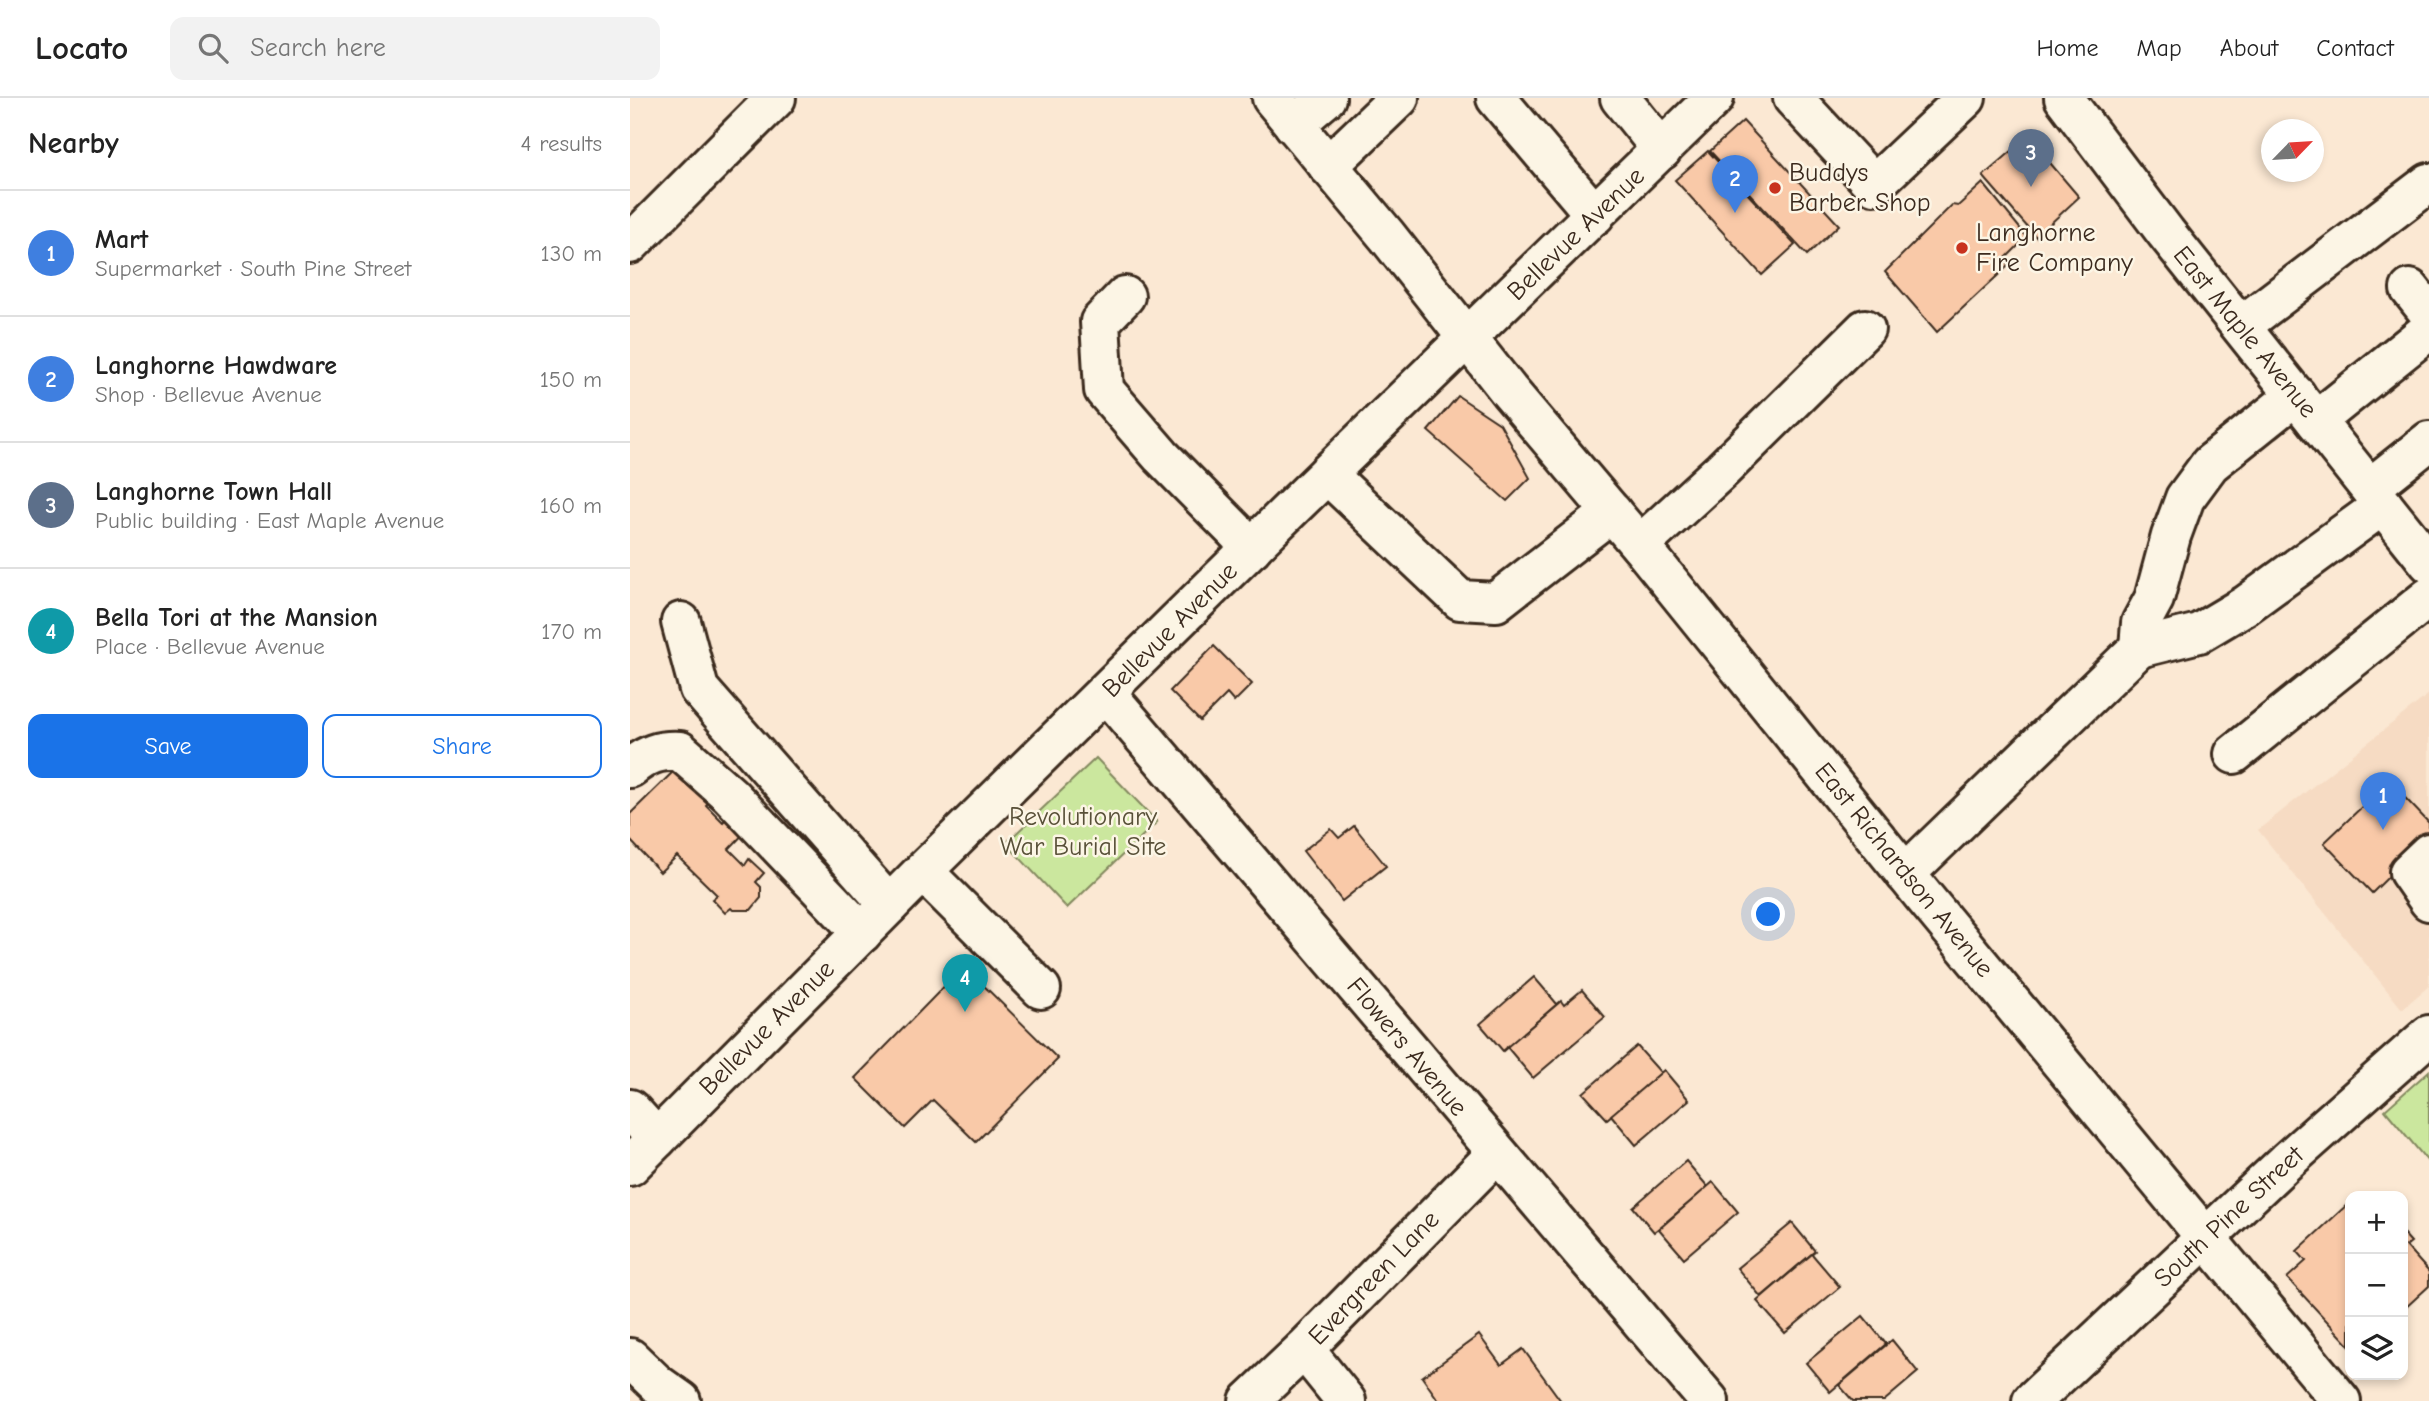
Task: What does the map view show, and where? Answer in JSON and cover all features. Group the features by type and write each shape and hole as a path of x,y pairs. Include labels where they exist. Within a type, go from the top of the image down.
{"street":[{"path":"630,244 776,98"},
{"path":"1283,111 1326,98"},
{"path":"1328,166 1399,98"},
{"path":"1496,98 1595,215"},
{"path":"1620,98 1662,150"},
{"name":"Bellevue Avenue","path":"630,1166 923,871 1714,98"},
{"path":"1793,98 1874,185 1966,98"},
{"name":"East Maple Avenue","path":"2064,98 2429,563"},
{"name":"East Richardson Avenue","path":"1283,111 1509,391 1640,545 1905,874 2341,1401"},
{"path":"2241,326 2429,183"},
{"path":"1125,296 1100,322 1104,390 1161,456 1252,548"},
{"path":"1640,545 1722,470 1865,329"},
{"path":"2139,648 2141,623 2154,599 2171,536 2185,498 2210,464 2306,408 2429,330"},
{"path":"1905,874 2139,648 2199,634 2246,605 2376,497 2429,441"},
{"path":"1327,474 1460,600 1496,603 1612,512"},
{"path":"2234,754 2429,597"},
{"path":"681,622 699,689 889,905"},
{"name":"Flowers Avenue","path":"1106,693 1709,1401"},
{"path":"631,767 662,750 680,751 730,795 862,933"},
{"path":"2429,853 2409,872 2429,901"},
{"path":"923,871 1041,989"},
{"name":"South Pine Street","path":"2032,1401 2287,1161 2429,1035"},
{"path":"630,1109 657,1139"},
{"name":"Evergreen Lane","path":"1250,1401 1497,1153"},
{"path":"1304,1349 1346,1401"},
{"path":"630,1358 657,1384 681,1401"}],"shaded area":[{"path":"2429,694 2429,986 2402,1009 2258,830"}],"green space":[{"name":"Revolutionary War Burial Site","path":"1096,758 1157,822 1067,908 1006,843"},
{"path":"2429,1071 2429,1163 2385,1110"}],"building":[{"name":"Buddys Barber Shop","path":"1743,121 1839,225 1807,255 1710,151"},
{"path":"2028,137 2079,197 2036,237 1983,176"},
{"path":"1708,151 1795,245 1762,275 1675,180"},
{"name":"Langhorne Fire Company","path":"1983,183 2027,237 2005,259 2009,265 1937,332 1885,272 1952,205 1958,206"},
{"path":"1458,396 1500,424 1530,478 1507,501 1428,431"},
{"path":"1214,646 1252,684 1234,702 1227,694 1200,721 1170,691"},
{"path":"680,765 713,798 706,805 723,822 737,807 753,824 729,849 745,865 749,859 764,873 756,882 761,887 761,898 751,910 731,908 725,913 712,899 717,895 677,856 660,872 630,840 630,814"},
{"path":"2389,781 2429,823 2429,837 2372,893 2324,843"},
{"path":"1354,826 1386,866 1342,901 1303,851 1331,829 1339,838"},
{"path":"964,966 1058,1059 976,1142 933,1100 905,1128 855,1078"},
{"path":"1534,977 1557,1004 1503,1051 1480,1024"},
{"path":"1582,990 1605,1017 1533,1078 1507,1047 1561,1001 1564,1005"},
{"path":"1637,1046 1661,1073 1607,1119 1583,1093"},
{"path":"1664,1070 1689,1100 1636,1145 1611,1115"},
{"path":"1686,1161 1708,1187 1654,1232 1633,1207"},
{"path":"1713,1182 1738,1212 1684,1258 1659,1229"},
{"path":"2345,1207 2345,1341 2287,1278 2306,1261 2297,1251"},
{"path":"1792,1223 1815,1251 1761,1297 1737,1268"},
{"path":"2408,1248 2429,1272 2429,1286 2408,1305"},
{"path":"1812,1254 1840,1287 1785,1333 1757,1301"},
{"path":"1863,1316 1886,1344 1830,1392 1806,1363"},
{"path":"1479,1335 1501,1365 1523,1349 1561,1401 1439,1401 1422,1377"},
{"path":"1892,1340 1918,1372 1884,1401 1853,1401 1839,1385"}],"place":[{"name":"Langhorne Town Hall","path":"2031,187"},
{"name":"Buddys Barber Shop","path":"1775,188"},
{"name":"Langhorne Hawdware","path":"1735,213"},
{"name":"Langhorne Fire Company","path":"1962,248"},
{"name":"Mart","path":"2383,830"},
{"name":"Bella Tori at the Mansion","path":"965,1012"}]}
